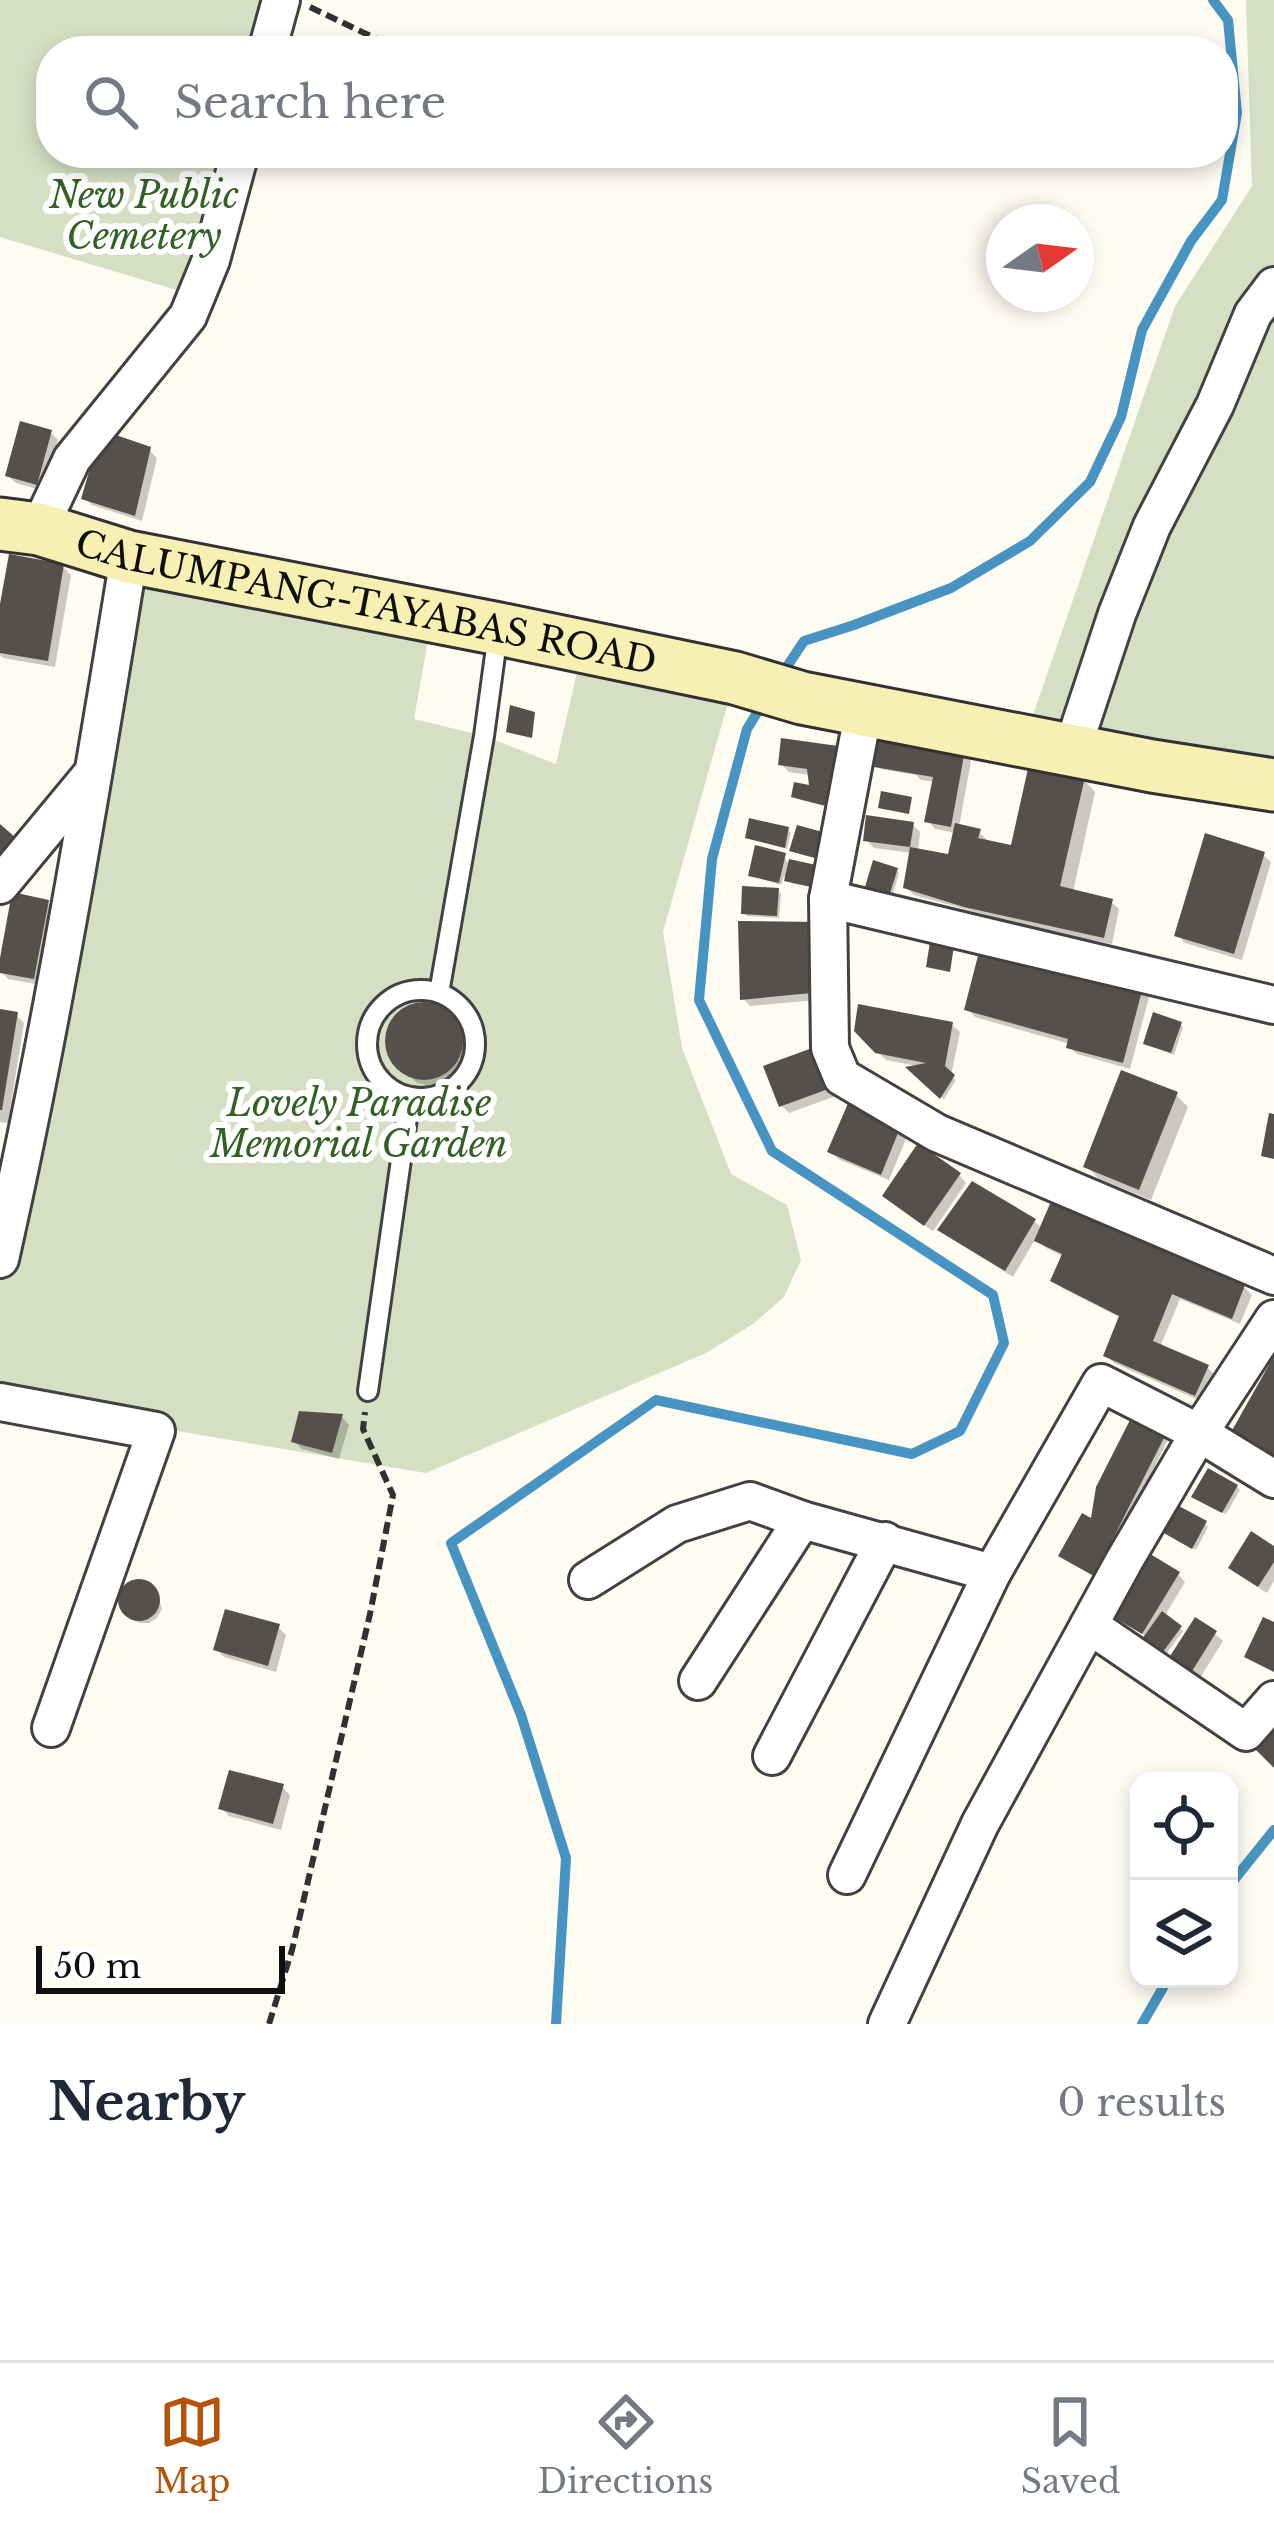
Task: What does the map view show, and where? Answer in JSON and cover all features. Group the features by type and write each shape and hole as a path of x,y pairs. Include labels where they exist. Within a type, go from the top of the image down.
{"main road":[{"name":"CALUMPANG-TAYABAS ROAD","path":"20,527 129,557 499,628 864,710"},
{"path":"864,710 1274,785"}],"street":[{"path":"271,36 280,0"},
{"path":"20,527 188,316 211,260 236,168"},
{"path":"1072,750 1152,526 1215,404 1253,314 1274,286"},
{"path":"0,1259 13,1143 94,771 129,557"},
{"path":"864,710 828,899 830,1048 842,1077 937,1133 1274,1276"},
{"path":"0,885 94,771"},
{"path":"828,899 1274,1005"},
{"path":"887,2024 980,1824 1089,1625 1199,1433 1274,1319"},
{"path":"847,1875 992,1573 1101,1384 1199,1433 1274,1479"},
{"path":"0,1402 156,1431 50,1728"},
{"path":"588,1580 677,1524 750,1501 992,1573"},
{"path":"698,1682 802,1520"},
{"path":"772,1756 885,1541"},
{"path":"1089,1625 1246,1732 1274,1700"}],"lane":[{"path":"439,993 499,628"},
{"path":"419,990 439,993 467,1015 475,1050 470,1067 445,1093 410,1097 377,1077 367,1039 384,1004 419,990"},
{"path":"368,1391 410,1097"}],"path":[{"path":"296,0 371,36"},
{"path":"269,2024 292,1950 393,1495 363,1429 368,1391"}],"green space":[{"name":"New Public Cemetery","path":"0,0 261,0 253,36 36,36 36,168 220,168 190,294 0,237"},
{"path":"1246,0 1274,0 1274,785 1024,741 1175,306 1252,186"},
{"name":"Lovely Paradise Memorial Garden","path":"129,557 431,623 414,719 484,736 556,764 583,646 735,678 663,932 682,1048 731,1174 787,1205 801,1260 784,1297 753,1324 706,1353 426,1473 0,1401 0,1235"}],"building":[{"path":"20,421 52,430 37,485 5,476"},
{"path":"113,434 151,447 135,516 81,499 93,458"},
{"path":"9,554 64,564 48,661 0,653 0,604"},
{"path":"510,705 535,712 532,738 506,732"},
{"path":"879,736 965,750 951,827 924,822 933,777 874,767"},
{"path":"781,738 838,746 826,806 791,797 794,782 809,785 807,769 778,765"},
{"path":"1029,764 1085,777 1060,886 1113,899 1104,938 964,907 903,888 910,847 948,854 955,823 981,829 978,838 1011,845"},
{"path":"881,791 912,797 909,814 878,808"},
{"path":"866,815 914,822 910,847 863,841"},
{"path":"749,818 789,827 785,848 745,838"},
{"path":"0,824 23,844 0,870"},
{"path":"797,825 830,834 822,860 789,851"},
{"path":"1205,833 1265,852 1234,954 1174,936"},
{"path":"755,845 786,853 779,883 748,876"},
{"path":"789,859 825,867 821,889 784,881"},
{"path":"873,860 898,868 890,893 865,887"},
{"path":"742,886 779,888 777,916 741,914"},
{"path":"12,892 49,900 34,979 0,973"},
{"path":"738,921 817,922 822,992 740,1000"},
{"path":"930,942 954,946 950,972 926,967"},
{"path":"981,944 1143,987 1123,1063 1066,1048 1068,1039 964,1010"},
{"path":"424,1002 451,1014 463,1041 451,1068 424,1080 397,1068 385,1041 397,1014"},
{"path":"858,1004 953,1022 945,1066 955,1075 940,1099 905,1067 926,1063 875,1053 854,1031"},
{"path":"0,1009 18,1012 2,1110 0,1110"},
{"path":"1153,1012 1182,1022 1171,1053 1143,1044"},
{"path":"823,1044 839,1085 779,1107 763,1066"},
{"path":"1121,1070 1178,1092 1139,1190 1083,1167"},
{"path":"849,1101 902,1123 881,1175 827,1152"},
{"path":"1269,1113 1274,1114 1274,1159 1261,1156"},
{"path":"918,1143 961,1173 924,1226 882,1196"},
{"path":"972,1181 1036,1219 1005,1271 937,1230"},
{"path":"1052,1199 1245,1285 1232,1319 1172,1294 1153,1341 1209,1365 1195,1396 1103,1356 1119,1316 1050,1281 1062,1254 1034,1241"},
{"path":"1274,1356 1274,1469 1226,1441"},
{"path":"299,1411 343,1414 332,1453 291,1442"},
{"path":"1132,1416 1167,1432 1094,1576 1058,1556 1082,1513 1091,1518 1096,1487"},
{"path":"1208,1468 1238,1485 1222,1513 1191,1497"},
{"path":"1177,1505 1207,1521 1192,1549 1162,1532"},
{"path":"1251,1531 1274,1546 1274,1562 1258,1587 1228,1568"},
{"path":"1147,1552 1180,1572 1142,1634 1110,1615"},
{"path":"139,1579 154,1585 160,1600 154,1615 139,1621 124,1615 118,1600 124,1585"},
{"path":"225,1609 280,1624 268,1666 213,1650"},
{"path":"1162,1611 1182,1626 1157,1660 1137,1646"},
{"path":"1195,1617 1217,1631 1189,1676 1167,1661"},
{"path":"1263,1617 1274,1622 1274,1672 1244,1657"},
{"path":"1274,1715 1274,1768 1248,1742"},
{"path":"229,1770 284,1784 273,1824 218,1809"}],"waterway":[{"path":"1213,0 1228,20 1230,36"},
{"path":"780,677 804,641 951,588 1030,541 1090,482 1121,417 1142,330 1191,241 1222,200 1228,168"},
{"path":"556,2024 566,1858 521,1715 451,1543 656,1400 912,1454 960,1431 1004,1343 993,1295 772,1151 699,1000 712,859 747,729 763,703"},
{"path":"1234,1880 1274,1830"},
{"path":"1142,2024 1163,1988"}]}
